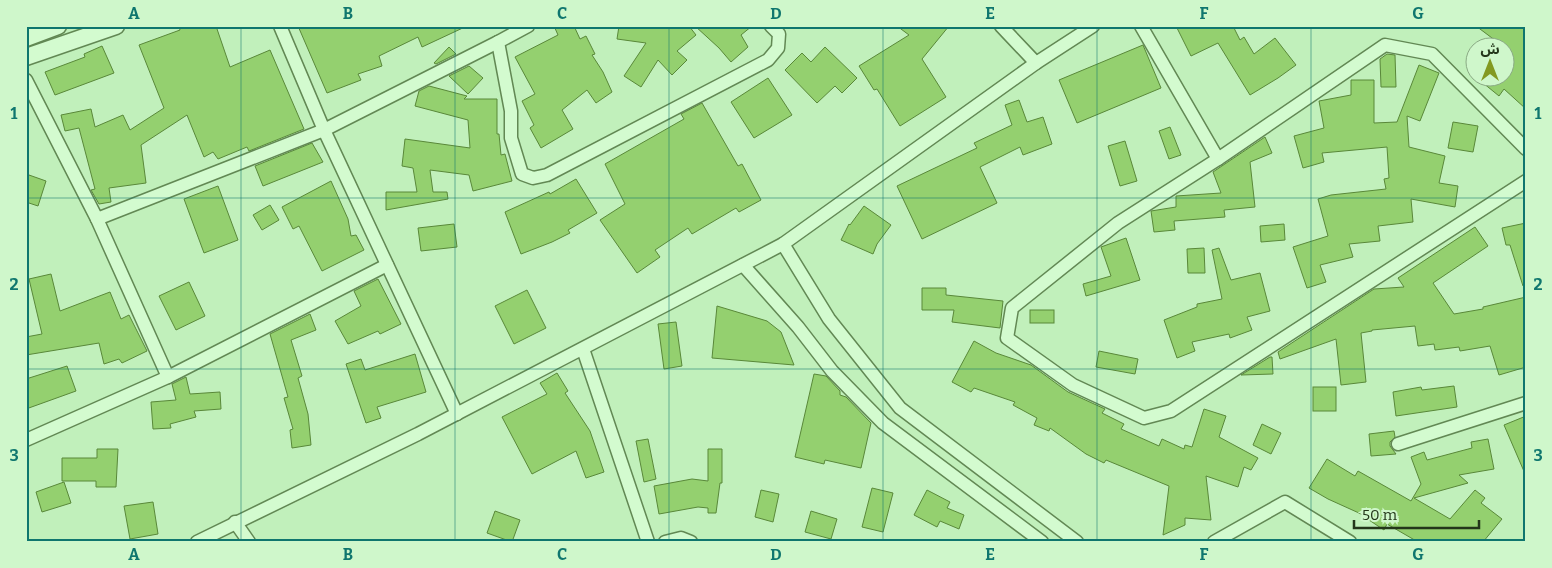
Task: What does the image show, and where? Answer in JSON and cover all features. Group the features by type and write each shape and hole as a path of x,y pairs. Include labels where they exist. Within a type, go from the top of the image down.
{"street":[{"path":"26,38 58,26"},
{"path":"26,57 116,26"},
{"path":"280,26 324,130 457,414"},
{"path":"97,218 324,130 528,26"},
{"path":"498,42 511,111 511,138 522,174 533,178 547,175 768,60 778,48 779,34 772,26"},
{"path":"1001,26 1036,63"},
{"path":"198,542 235,522 457,414 783,244 1036,63 1093,26"},
{"path":"1141,26 1218,159"},
{"path":"1526,149 1432,54 1385,46 1218,159 1118,223 1012,308 1007,338 1074,385 1144,418 1171,411 1526,181"},
{"path":"26,80 97,218 168,377"},
{"path":"783,244 829,319 900,408 1077,542"},
{"path":"26,440 168,377 388,265"},
{"path":"743,265 798,327 832,371 883,423 1042,542"},
{"path":"583,349 648,542"},
{"path":"1398,444 1526,403"},
{"path":"1214,542 1285,502 1350,542"},
{"path":"235,522 249,542"},
{"path":"665,542 681,538 691,542"}],"building":[{"path":"179,26 216,26 230,67 270,50 304,129 249,151 247,147 218,159 213,152 204,157 187,115 141,145 146,183 109,188 111,202 99,204 91,190 95,189 79,128 65,131 61,115 91,109 95,127 123,115 130,130 164,108 139,45 180,30"},
{"path":"298,26 467,26 422,47 418,37 379,56 382,66 358,74 361,80 327,93"},
{"path":"554,26 574,26 580,39 586,36 595,54 592,55 603,72 612,92 596,103 587,90 562,110 573,129 541,148 530,128 534,125 522,101 535,94 515,57 558,35"},
{"path":"619,26 689,26 696,35 677,51 687,60 672,75 658,60 641,87 624,76 646,43 617,39"},
{"path":"695,26 752,26 741,35 748,47 731,62"},
{"path":"897,26 949,26 922,59 946,97 900,126 877,89 874,90 859,66 909,35"},
{"path":"1176,26 1233,26 1240,40 1244,37 1254,54 1275,38 1296,65 1250,95 1218,43 1191,56"},
{"path":"1476,26 1526,26 1526,109 1504,89 1499,96 1489,88 1514,88 1514,38 1492,38"},
{"path":"1143,45 1161,88 1077,123 1059,80"},
{"path":"102,46 114,73 55,95 45,72 85,57 84,54"},
{"path":"449,47 456,54 436,64 434,63"},
{"path":"825,47 857,78 842,93 835,86 817,103 785,70 802,53 811,62"},
{"path":"1387,54 1395,55 1396,87 1381,87 1380,59"},
{"path":"1419,65 1439,73 1420,121 1407,116 1409,147 1445,156 1439,183 1458,186 1455,207 1411,199 1413,222 1378,226 1380,241 1349,244 1353,257 1320,265 1326,282 1307,288 1293,247 1328,236 1318,199 1331,195 1386,189 1384,179 1389,178 1387,147 1322,153 1324,162 1303,168 1294,136 1324,128 1319,101 1351,95 1351,80 1374,80 1374,123 1397,122"},
{"path":"469,66 483,78 468,94 449,76"},
{"path":"768,78 792,115 754,138 731,102"},
{"path":"429,86 467,96 464,99 497,99 497,134 499,134 501,155 505,154 512,181 473,191 469,175 430,170 433,192 447,192 448,199 386,210 386,192 417,192 413,168 402,166 405,139 470,148 468,120 415,106 419,91"},
{"path":"1019,100 1027,122 1043,117 1052,144 1023,155 1020,147 980,167 997,203 922,239 897,186 977,148 974,143 1012,125 1005,105"},
{"path":"702,103 738,166 742,164 761,200 739,212 736,208 692,234 688,228 655,250 660,257 637,273 600,220 625,204 605,164 684,119 681,114"},
{"path":"1453,122 1478,126 1473,152 1448,148"},
{"path":"1170,127 1181,155 1169,159 1159,131"},
{"path":"1265,137 1272,153 1250,162 1255,207 1224,210 1225,217 1174,221 1175,230 1154,232 1151,211 1176,207 1176,196 1221,193 1213,172"},
{"path":"1125,141 1137,181 1120,186 1108,146"},
{"path":"312,143 323,162 263,186 255,166"},
{"path":"29,175 46,181 38,206 26,202 26,182"},
{"path":"576,179 597,213 568,230 570,233 521,254 505,212 549,192 550,194"},
{"path":"331,181 348,219 351,236 356,235 364,250 322,271 299,226 293,229 282,207"},
{"path":"218,186 238,240 204,253 184,199"},
{"path":"270,205 279,220 262,230 253,215"},
{"path":"864,206 891,225 877,244 873,254 841,240 849,224"},
{"path":"1526,223 1526,286 1523,286 1510,245 1506,245 1502,228"},
{"path":"454,224 457,247 421,251 418,228"},
{"path":"1284,224 1285,240 1261,242 1260,226"},
{"path":"1475,227 1488,246 1433,283 1454,314 1483,309 1483,307 1526,297 1526,367 1499,375 1490,346 1460,351 1459,347 1435,350 1434,344 1418,346 1415,326 1372,330 1361,333 1366,382 1341,385 1336,339 1280,359 1278,352 1374,289 1404,287 1398,278"},
{"path":"1126,238 1140,280 1086,296 1083,284 1111,276 1101,247"},
{"path":"1204,248 1205,273 1188,273 1187,249"},
{"path":"1219,248 1231,280 1260,273 1270,311 1247,317 1252,330 1230,338 1229,334 1192,342 1195,351 1177,358 1164,320 1197,307 1197,304 1222,299 1212,250"},
{"path":"51,274 60,311 110,292 121,319 129,315 147,351 122,363 119,359 104,364 99,343 26,355 26,337 42,334 29,279"},
{"path":"378,279 401,324 380,334 378,331 348,344 335,321 361,306 354,291"},
{"path":"189,282 205,316 176,330 159,296"},
{"path":"922,288 946,288 946,295 1003,301 1000,328 952,322 954,310 922,310"},
{"path":"527,290 546,328 514,344 495,306"},
{"path":"717,306 767,321 781,332 794,365 712,358"},
{"path":"1030,310 1054,310 1054,323 1030,323"},
{"path":"310,314 316,330 291,340 302,376 298,378 308,414 311,445 292,448 290,430 293,429 284,398 288,397 270,334"},
{"path":"676,322 682,366 664,369 658,324"},
{"path":"974,341 996,353 1031,365 1068,392 1105,409 1102,413 1124,424 1121,429 1159,446 1162,439 1184,449 1185,445 1192,447 1204,409 1226,416 1219,437 1258,458 1251,470 1244,467 1238,487 1206,476 1211,520 1185,518 1185,525 1163,535 1169,486 1106,460 1104,463 1086,454 1050,428 1049,431 1034,425 1037,418 1013,405 1015,402 974,388 971,392 952,382"},
{"path":"1099,351 1138,359 1135,374 1096,367"},
{"path":"415,354 426,392 377,407 381,418 366,423 346,364 361,359 365,370"},
{"path":"1272,357 1273,374 1241,375"},
{"path":"67,366 76,391 26,409 26,379"},
{"path":"557,373 568,391 565,393 590,431 604,472 586,478 576,451 532,474 502,417 547,394 540,383"},
{"path":"814,374 826,376 840,391 840,395 846,397 871,423 861,468 825,460 824,464 795,457"},
{"path":"186,377 190,394 220,392 221,409 194,411 196,417 170,424 171,428 153,429 151,402 176,400 172,384"},
{"path":"1454,386 1457,407 1396,416 1393,392 1421,387 1422,390"},
{"path":"1313,387 1336,387 1336,411 1313,411"},
{"path":"1526,416 1526,476 1504,425"},
{"path":"1262,424 1281,433 1271,454 1253,445"},
{"path":"1394,431 1395,437 1390,442 1390,446 1396,454 1371,456 1369,434"},
{"path":"648,439 656,479 644,482 636,441"},
{"path":"1488,439 1494,469 1459,475 1468,483 1414,498 1450,519 1475,490 1485,498 1481,503 1502,519 1483,542 1418,542 1387,524 1384,530 1369,520 1370,518 1309,488 1327,459 1355,476 1358,471 1411,501 1421,484 1411,457 1424,452 1427,460 1472,448 1471,442"},
{"path":"97,449 118,449 116,487 96,487 96,481 62,481 62,458 97,458"},
{"path":"708,449 722,449 722,483 720,483 716,513 708,513 708,508 698,507 659,514 654,486 692,479 708,481"},
{"path":"64,482 71,503 42,512 36,492"},
{"path":"872,488 893,493 883,532 862,527"},
{"path":"761,490 779,494 773,522 755,517"},
{"path":"927,490 950,502 947,508 964,515 959,529 940,521 937,527 914,515"},
{"path":"153,502 158,534 130,539 124,506"},
{"path":"495,511 520,520 512,542 487,533"},
{"path":"811,511 837,519 831,539 805,532"}]}
